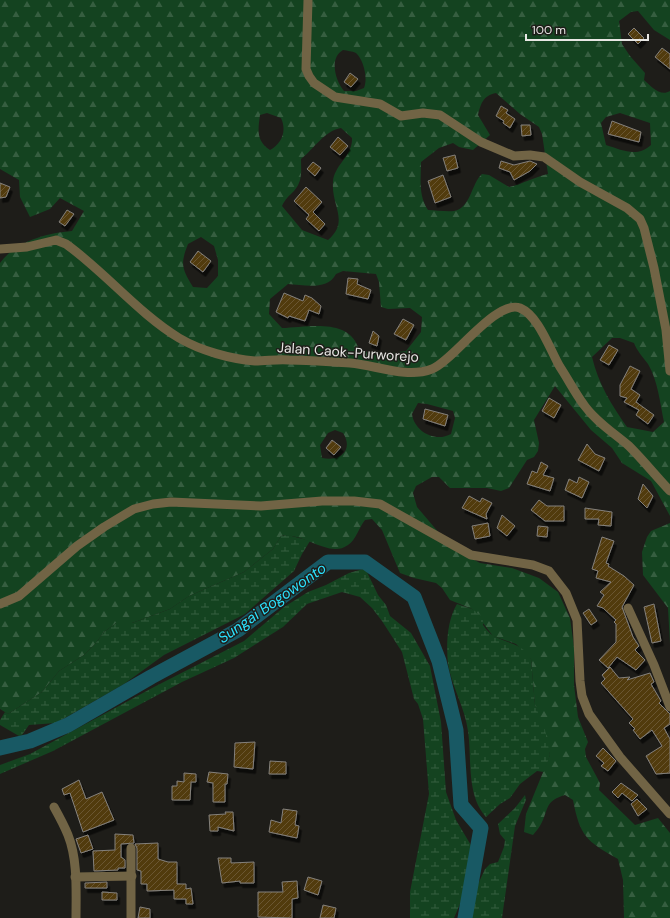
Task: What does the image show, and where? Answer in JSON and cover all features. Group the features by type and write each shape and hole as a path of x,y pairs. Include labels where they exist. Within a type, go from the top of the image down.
{"street":[{"path":"308,0 306,69 308,76 314,83 335,97 380,104 400,116 423,113 440,115 481,142 514,156 530,155 544,157 580,182 627,208 640,219 644,228 654,268 666,330 670,371"},
{"name":"Jalan Caok-Purworejo","path":"0,249 27,247 56,240 66,244 137,306 179,338 213,353 254,361 287,360 361,364 396,372 423,372 440,365 467,339 501,312 508,308 520,308 530,316 542,332 559,365 584,406 598,421 629,447 670,490"},
{"path":"0,604 19,596 77,546 104,527 134,509 153,504 171,502 261,506 322,501 354,501 380,504 471,555 533,565 549,571 566,593 577,620 580,681 582,696 589,714 620,757 670,814"},
{"path":"628,608 654,666 670,707"},
{"path":"54,807 68,836 75,876 76,918"},
{"path":"131,848 131,918"},
{"path":"75,876 132,876"}],"green space":[{"path":"0,0 670,0 670,40 654,30 638,11 631,12 619,21 622,44 645,73 644,80 659,92 663,93 670,91 670,516 651,481 622,463 612,448 591,430 555,386 534,420 539,443 538,451 534,457 527,460 509,488 501,491 487,488 450,488 439,477 432,477 416,486 413,493 417,507 451,547 480,563 512,568 539,578 558,592 570,618 574,647 574,685 578,717 588,742 585,749 586,757 600,783 599,790 635,825 658,818 670,833 670,918 624,918 623,880 618,859 598,847 586,836 578,822 573,800 565,795 551,802 541,824 533,835 524,832 526,814 550,755 535,705 531,659 516,644 493,636 472,609 450,600 442,588 436,583 400,573 382,530 372,519 365,520 351,543 341,548 333,549 290,536 281,536 273,549 244,572 189,596 170,609 132,623 116,623 104,632 84,655 59,671 42,692 8,714 0,709 0,263 14,249 23,244 42,236 72,231 84,211 60,198 50,209 30,217 20,197 19,180 0,169","holes":["343,50 351,51 359,56 363,65 366,80 364,88 356,91 344,91 336,75 336,58","496,93 520,114 539,127 542,134 548,174 509,187 489,175 482,174 478,178 467,201 460,209 454,211 428,210 421,192 421,162 439,148 453,143 459,147 473,150 490,135 478,115 485,98","267,113 281,118 284,128 278,144 270,150 262,143 259,130 260,115","620,113 650,123 651,145 646,149 635,152 624,151 606,145 601,123 606,117","341,128 352,138 350,150 334,176 333,191 339,220 338,226 328,240 302,230 282,206 299,183 301,176 301,159 324,136","201,237 214,246 218,260 218,276 207,288 193,287 184,271 184,257 188,244","343,271 376,274 379,282 381,307 388,309 410,308 422,317 421,332 406,351 373,355 358,347 353,338 336,328 326,326 282,328 269,314 270,299 288,284 315,286 327,283 336,274","612,338 620,338 634,343 648,364 654,378 664,422 653,432 627,427 606,394 592,357","418,403 453,411 455,418 451,434 438,437 432,436 426,434 417,426 412,414","335,430 343,433 347,445 343,453 334,458 322,458 320,445 328,433"]},
{"path":"670,523 670,644 668,608 643,575 642,552 647,537 651,531"},
{"path":"288,535 310,541 294,571 245,614 164,655 124,684 56,723 29,725 22,735 19,736 0,725 0,720 5,712 8,714 42,692 59,671 84,655 104,632 116,623 132,623 170,609 189,596 244,572 273,549 281,536"},
{"path":"363,569 366,570 378,595 386,605 390,616 411,633 430,666 441,722 446,792 456,820 472,847 470,873 465,892 454,918 410,918 410,892 429,794 423,719 418,704 414,699 402,652 382,621 372,608 360,597 342,592 307,604 283,627 234,658 182,682 53,751 0,774 0,765 30,754 154,687 244,641 284,607 308,592 326,585 349,573"},
{"path":"457,604 472,609 483,617 483,625 491,634 519,647 531,659 535,705 545,730 550,755 544,772 537,771 520,784 510,798 500,804 486,817 475,798 471,776 468,731 448,664 447,649 449,625"},
{"path":"525,795 526,800 515,826 502,918 471,918 474,893 485,869 490,864 498,862 504,847 505,840 500,834 498,824 515,808"}],"building":[{"path":"634,28 644,38 638,44 628,34"},
{"path":"662,48 670,54 670,69 655,57"},
{"path":"350,73 358,79 351,87 344,82"},
{"path":"501,106 508,110 506,113 515,119 510,128 503,123 504,121 496,116"},
{"path":"612,121 641,132 639,142 608,134"},
{"path":"521,125 530,125 531,135 522,136"},
{"path":"338,137 348,146 340,155 330,147"},
{"path":"455,155 458,168 447,171 443,158"},
{"path":"501,161 514,165 530,161 537,164 530,171 514,180 510,172 499,168"},
{"path":"313,162 321,168 315,176 307,169"},
{"path":"443,175 451,197 435,203 428,181"},
{"path":"0,183 10,187 6,197 0,198"},
{"path":"306,187 322,202 313,212 325,224 319,231 306,219 309,215 294,201"},
{"path":"67,210 74,214 65,226 59,222"},
{"path":"198,251 211,261 203,272 190,262"},
{"path":"348,278 358,279 357,284 371,290 368,299 346,294"},
{"path":"284,293 303,301 305,295 312,298 321,306 319,314 309,310 305,321 289,316 288,318 276,312"},
{"path":"403,319 414,325 406,340 394,334"},
{"path":"373,331 379,336 377,346 369,343"},
{"path":"609,345 618,350 609,365 600,360"},
{"path":"630,366 640,371 631,389 640,395 636,402 654,415 648,424 636,415 639,410 624,402 627,398 620,396 620,385"},
{"path":"549,398 561,405 554,418 542,411"},
{"path":"425,409 448,415 445,426 423,419"},
{"path":"332,440 341,447 334,455 326,448"},
{"path":"587,444 595,454 605,458 599,471 578,460"},
{"path":"541,462 548,466 543,475 554,478 550,491 527,484 532,471 537,473"},
{"path":"579,477 589,482 582,498 565,490 569,479 577,483"},
{"path":"643,484 653,496 647,508 638,499"},
{"path":"469,496 480,502 482,498 492,503 486,514 487,519 462,508"},
{"path":"539,500 547,506 564,506 564,521 545,521 531,510"},
{"path":"585,508 612,512 611,526 598,525 599,519 585,519"},
{"path":"502,515 515,526 507,536 497,528"},
{"path":"488,523 490,536 475,539 472,526"},
{"path":"538,526 548,527 547,537 537,536"},
{"path":"602,537 614,541 606,563 609,564 608,566 624,576 634,585 622,607 633,637 639,646 635,650 645,660 636,670 617,657 608,668 599,660 616,642 616,624 614,622 616,620 603,608 597,606 604,595 600,592 611,582 596,578 598,571 592,569"},
{"path":"654,604 661,641 652,643 644,607"},
{"path":"589,609 597,621 591,625 583,613"},
{"path":"610,667 619,678 630,677 627,680 650,673 654,682 651,684 661,701 659,703 670,714 670,724 664,728 670,739 670,773 656,774 646,756 662,746 652,730 640,739 633,730 635,729 629,723 633,719 601,683 605,679 602,675"},
{"path":"255,742 253,769 234,767 235,743"},
{"path":"603,748 616,761 608,771 601,766 604,763 596,756"},
{"path":"270,761 286,762 286,774 269,774"},
{"path":"209,772 228,774 227,784 225,784 225,802 213,802 213,783 207,782"},
{"path":"184,773 196,774 196,782 191,782 190,800 172,800 172,786 177,786 177,781 184,782"},
{"path":"79,780 86,799 102,792 114,820 83,832 70,793 64,795 62,789"},
{"path":"621,783 638,795 632,801 622,793 618,798 612,792"},
{"path":"637,799 647,809 638,816 631,804"},
{"path":"283,809 297,811 295,825 299,826 297,838 269,832 271,820 281,823"},
{"path":"225,812 233,812 234,831 218,827 218,831 210,831 209,815 226,814"},
{"path":"115,834 133,835 134,843 121,844 121,857 125,860 125,868 118,868 118,870 94,871 93,851 115,850"},
{"path":"88,835 93,849 81,853 76,839"},
{"path":"158,843 158,859 168,862 177,862 177,884 186,884 186,889 191,888 193,904 186,904 186,899 174,899 174,890 147,891 147,884 141,884 141,871 137,870 137,848 135,844"},
{"path":"218,858 231,858 231,863 254,862 254,883 240,883 240,881 222,883"},
{"path":"308,877 322,881 318,895 304,890"},
{"path":"297,881 298,898 292,899 292,918 258,917 258,892 283,892 282,882"},
{"path":"107,882 107,888 85,888 85,883"},
{"path":"102,892 117,893 117,900 102,900"},
{"path":"323,905 336,908 334,918 320,918"},
{"path":"140,907 150,909 150,918 138,918"}],"waterway":[{"name":"Sungai Bogowonto","path":"0,748 30,741 68,725 151,677 238,630 328,562 365,562 414,597 439,661 456,730 461,805 481,828 465,918"}]}
